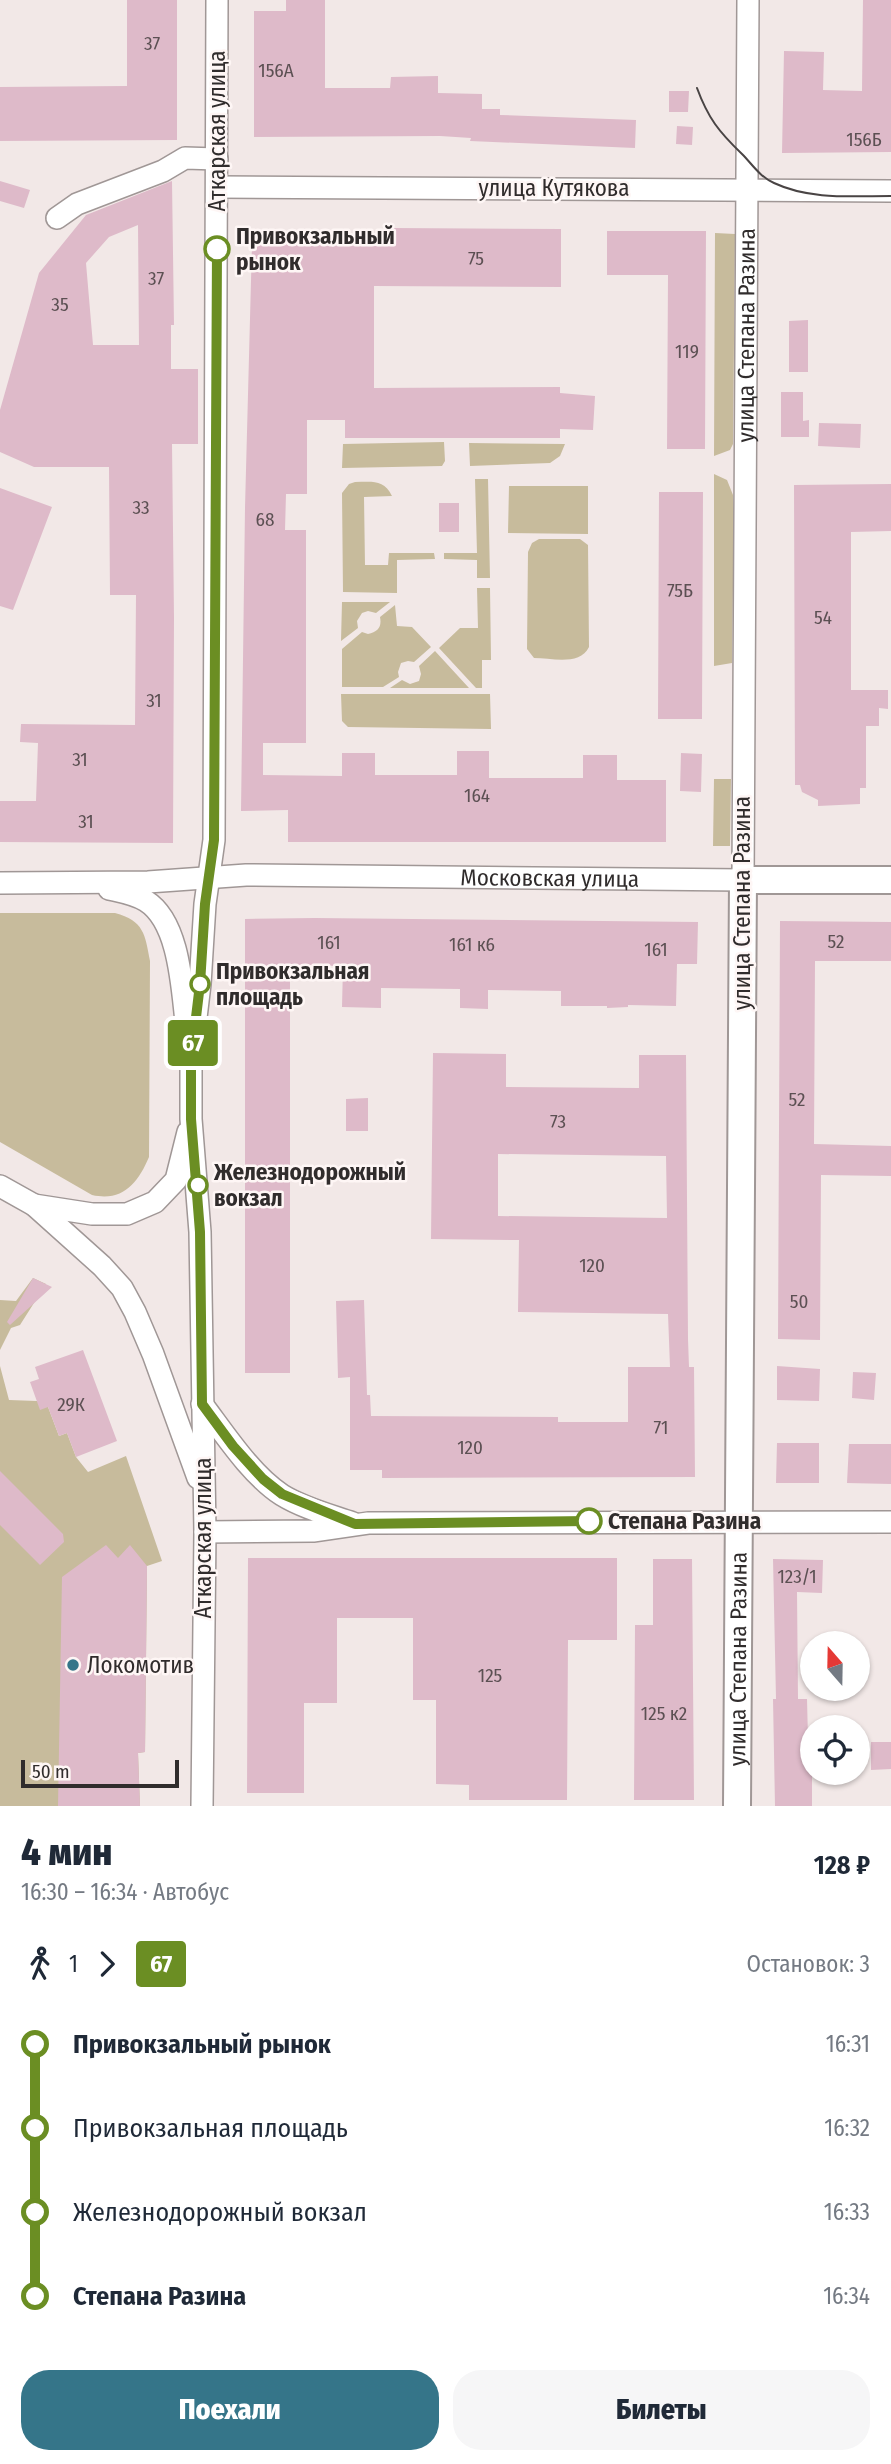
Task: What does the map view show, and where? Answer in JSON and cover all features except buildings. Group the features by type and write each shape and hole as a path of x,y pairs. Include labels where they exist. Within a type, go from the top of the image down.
{"main road":[{"name":"Московская улица","path":"743,880 891,880"},
{"name":"улица Степана Разина","path":"737,1806 743,880"}],"street":[{"name":"Аткарская улица","path":"202,1806 205,1532 200,1220 191,1119 191,1059 214,840 217,0"},
{"name":"улица Степана Разина","path":"743,880 748,0"},
{"path":"57,218 77,204 163,171 185,158 217,159"},
{"name":"улица Кутякова","path":"218,187 747,188 891,191"},
{"path":"0,883 148,882 209,877"},
{"name":"Московская улица","path":"209,877 743,880"},
{"name":"Аткарская улица","path":"83,883 127,893 147,901 162,916 176,954 191,1059"},
{"path":"34,1205 92,1214 127,1214 155,1202 176,1180 191,1119"},
{"path":"0,1186 34,1205 102,1266 122,1289 153,1353 203,1493"},
{"path":"202,1404 233,1446 263,1479 282,1494 355,1524"},
{"path":"205,1532 313,1531 355,1524 891,1522"}],"shaded area":[{"path":"715,233 735,234 733,444 730,450 714,456"},
{"path":"444,442 445,461 442,466 342,468 343,444"},
{"path":"469,443 565,444 560,456 550,463 470,466"},
{"path":"714,474 727,480 733,495 734,511 732,663 714,666"},
{"path":"475,479 488,479 490,578 477,578 477,560 444,559 444,553 477,553"},
{"path":"349,484 381,484 392,496 364,497 365,565 388,565 389,553 434,553 435,559 397,560 397,593 343,592 342,493"},
{"path":"509,486 588,486 588,534 508,533"},
{"path":"539,539 580,539 588,545 589,647 579,657 557,660 534,658 527,649 528,552 532,543"},
{"path":"477,588 490,588 491,660 482,660 482,688 476,688 439,648 460,628 478,628"},
{"path":"342,602 390,602 376,613 362,613 357,621 358,628 341,641"},
{"path":"395,605 397,626 412,627 431,647 414,662 401,663 399,677 383,687 342,687 342,649 362,632 368,634 377,630 380,617"},
{"path":"435,651 469,688 390,688 402,680 410,684 419,681 419,666"},
{"path":"341,694 490,694 491,729 348,727 342,721"},
{"path":"714,779 731,779 730,846 713,846"},
{"path":"0,913 115,913 132,920 142,930 150,961 149,1157 140,1175 121,1193 112,1196 92,1195 0,1142"},
{"path":"33,1278 46,1284 20,1325 11,1328 0,1350 0,1300 16,1301"},
{"name":"Локомотив","path":"0,1366 9,1400 37,1401 48,1407 59,1436 67,1433 76,1457 88,1472 126,1456 162,1561 147,1566 145,1752 138,1753 140,1806 0,1806"}],"tram line":[{"path":"697,88 705,108 721,131 756,170 769,180 817,195 891,196"}],"bus line":[{"name":"67","path":"217,249 214,840 201,941 200,984 191,1059 191,1119 200,1232 202,1404 233,1446 263,1479 282,1494 355,1524 589,1521"}],"place":[{"name":"Привокзальный рынок","path":"217,249"},
{"name":"Привокзальная площадь","path":"200,984"},
{"name":"Железнодорожный вокзал","path":"198,1185"},
{"name":"Степана Разина","path":"589,1521"},
{"name":"Локомотив","path":"73,1665"}]}
